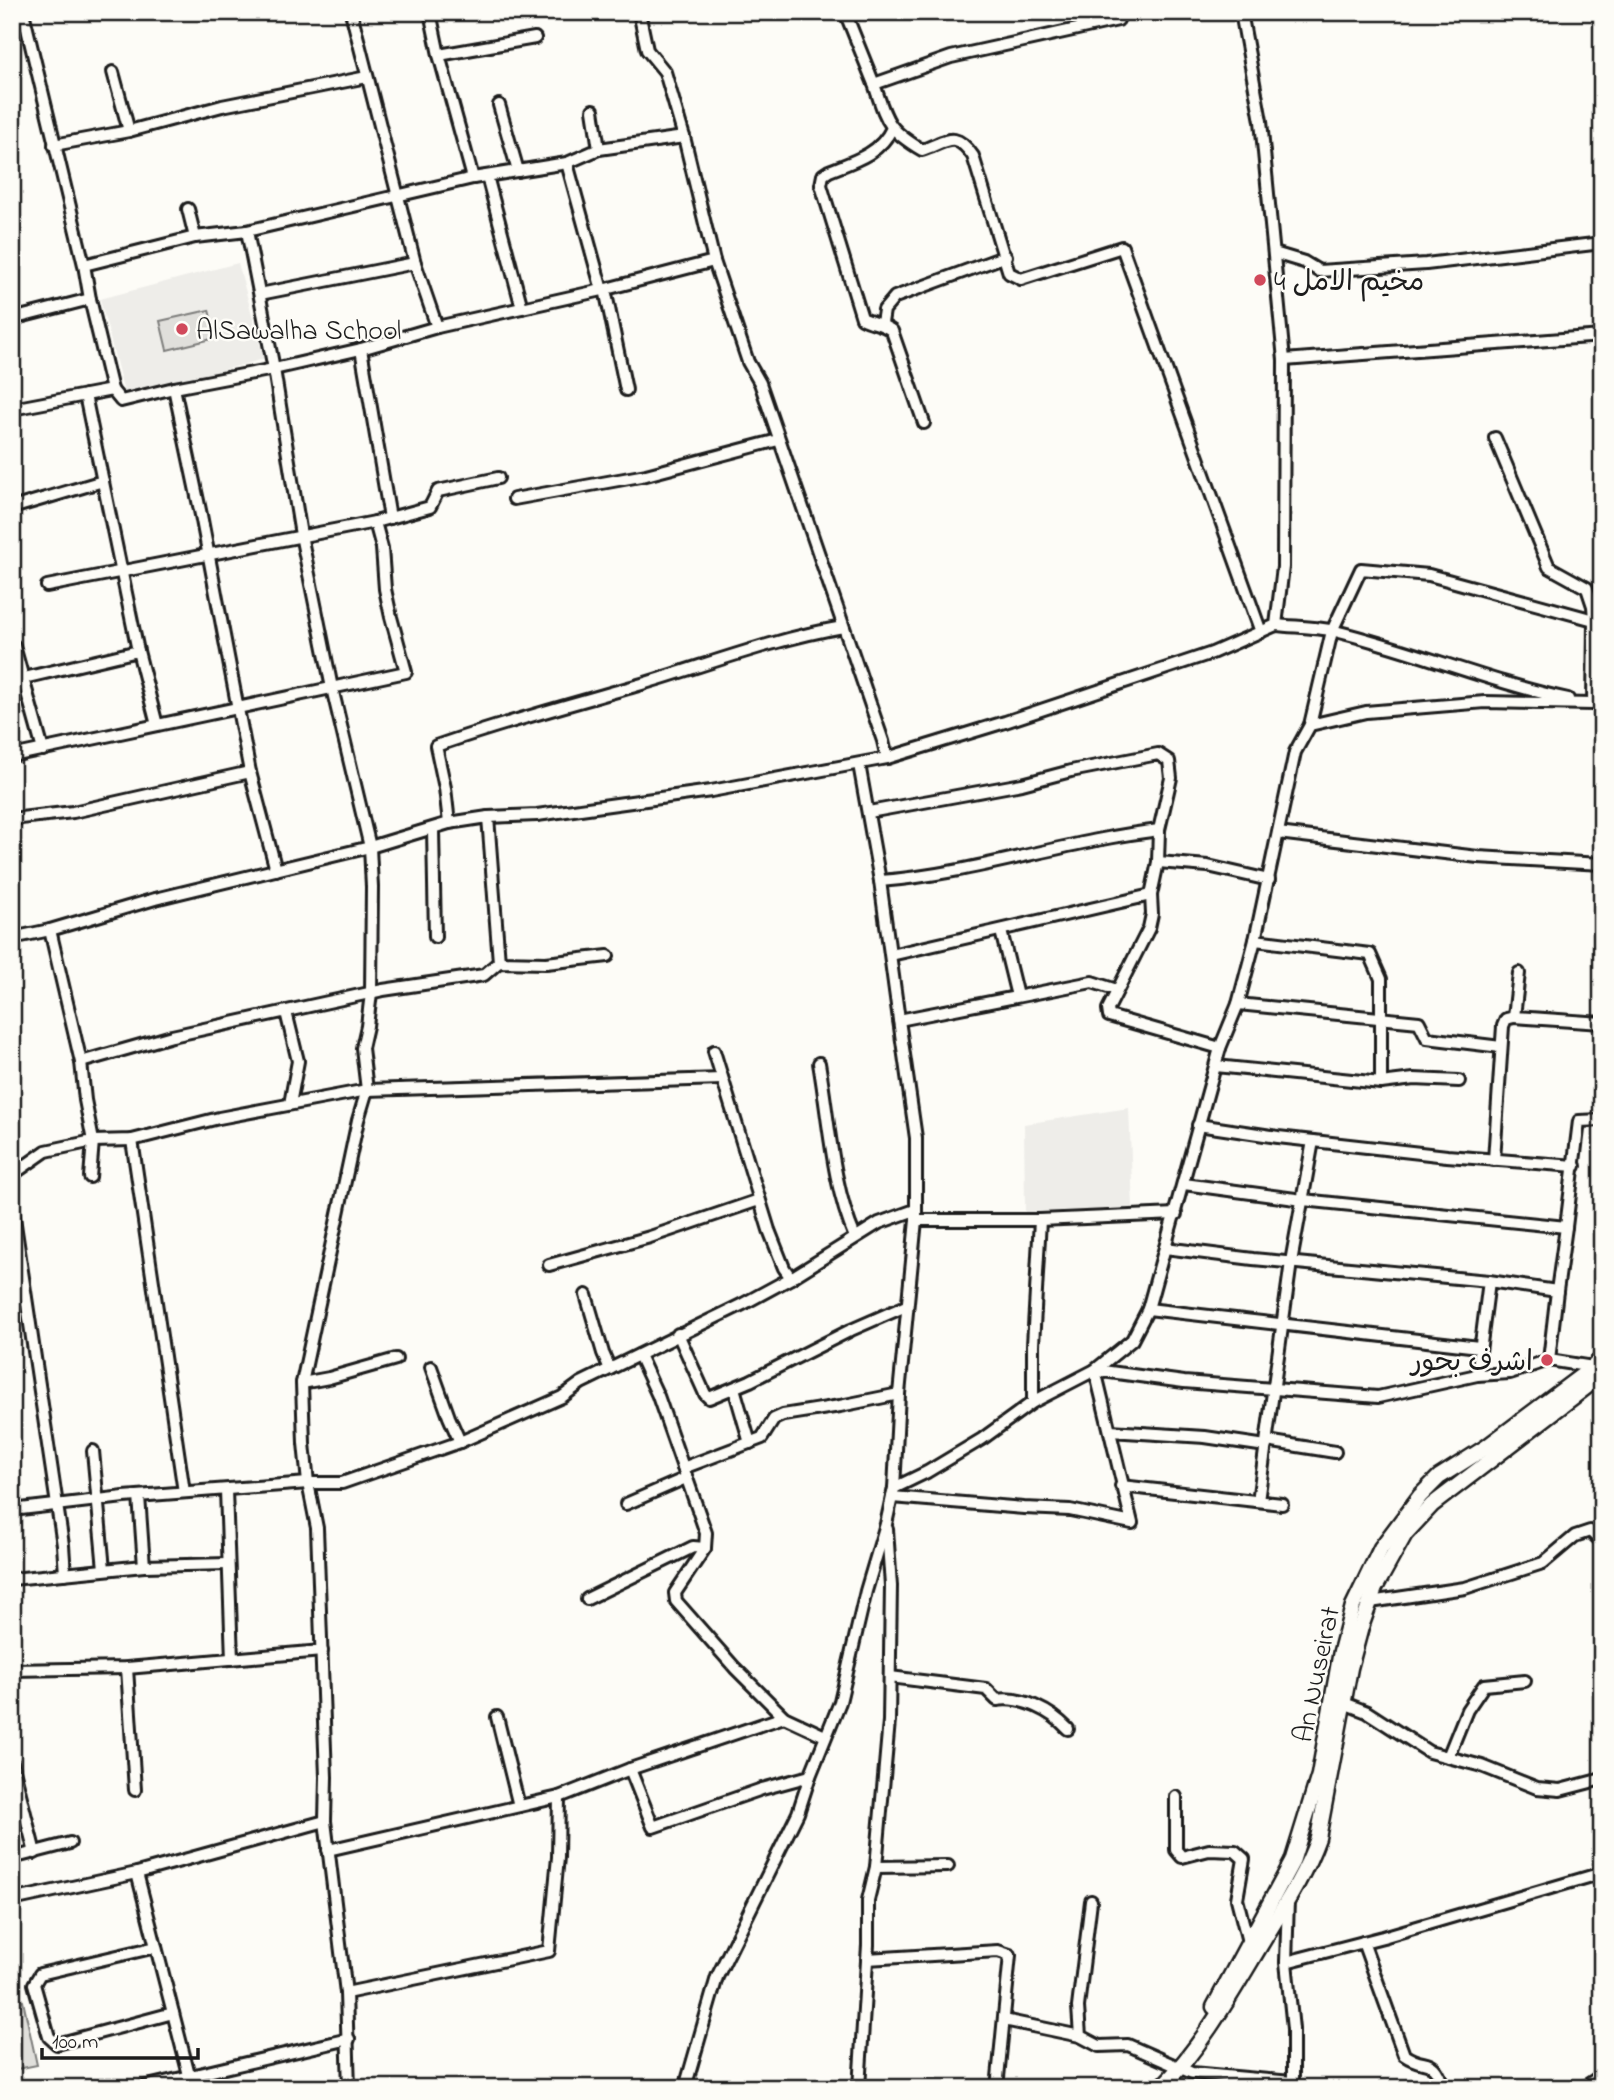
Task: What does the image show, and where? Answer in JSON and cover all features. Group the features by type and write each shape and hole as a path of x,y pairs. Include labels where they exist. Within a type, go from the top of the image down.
{"main road":[{"name":"An Nuseirat","path":"1161,2088 1180,2068 1222,2011 1308,1864 1318,1838 1350,1668 1375,1588 1405,1534 1432,1505 1599,1367"},
{"name":"An Nuseirat","path":"1200,2041 1212,2011 1292,1862 1319,1776 1341,1651 1353,1606 1381,1548 1420,1496 1439,1477 1485,1448 1599,1367"}],"street":[{"path":"23,12 112,390 121,401 360,349 437,327 603,290 714,261"},
{"path":"351,12 415,263 437,327"},
{"path":"430,12 473,178"},
{"path":"639,12 647,50 665,72 714,261 748,362 760,383 887,758"},
{"path":"845,12 892,128 901,138 922,150 955,139 964,142 973,156 1006,256 1009,273 1021,279 1122,247 1261,632"},
{"path":"1241,12 1261,121 1284,360 1283,567 1276,625"},
{"path":"1600,12 1602,25"},
{"path":"874,84 951,57 1118,20"},
{"path":"439,55 535,38"},
{"path":"113,72 129,131"},
{"path":"54,145 129,131 222,106 367,77"},
{"path":"499,105 518,171"},
{"path":"593,110 599,149"},
{"path":"892,128 886,142 875,152 822,175 821,185 862,318 883,323 892,331 924,423"},
{"path":"84,265 195,237 247,231 473,178 567,163 599,149 684,137"},
{"path":"567,163 603,290 626,390"},
{"path":"487,176 522,308"},
{"path":"188,209 195,237"},
{"path":"247,231 274,369 301,535 332,688 370,847 371,993 368,1026 362,1048 367,1090 358,1119 302,1382 308,1483 317,1528 325,1821 346,1993 349,2088"},
{"path":"1274,253 1304,262 1319,271 1426,264 1602,243"},
{"path":"883,323 884,310 895,298 1006,256"},
{"path":"260,294 415,263"},
{"path":"12,319 90,299"},
{"path":"1284,360 1602,335"},
{"path":"360,349 390,518"},
{"path":"174,388 250,772 276,870"},
{"path":"12,409 112,390"},
{"path":"85,395 138,651 157,725"},
{"path":"1495,438 1549,567 1587,588 1593,606 1599,704"},
{"path":"514,499 646,475 778,440"},
{"path":"47,586 375,522 430,507 438,491 498,478"},
{"path":"12,508 103,481"},
{"path":"12,756 406,673 389,608 382,548 375,522"},
{"path":"893,1492 982,1439 1033,1402 1095,1370 1132,1340 1148,1309 1220,1048 1238,1004 1255,940 1295,752 1310,725 1332,631 1361,569 1429,575 1594,620"},
{"path":"12,938 50,930 155,899 370,847 449,823 488,817 537,815 711,791 887,758 1199,657 1276,625 1332,631 1457,666 1536,692 1599,704"},
{"path":"449,823 446,789 436,746 488,727 643,683 796,635 843,627"},
{"path":"12,646 24,678 43,750"},
{"path":"24,678 138,651"},
{"path":"1310,725 1366,712 1485,702 1599,704"},
{"path":"869,812 1022,784 1071,771 1158,754 1169,761 1171,778 1159,831 1158,862 1151,895 1152,914 1149,928 1108,1009 1108,1016 1220,1048"},
{"path":"685,2088 717,1977 799,1813 810,1776 840,1703 893,1492 906,1306 916,1215 916,1138 880,881 859,764"},
{"path":"12,818 72,812 250,772"},
{"path":"488,817 499,962"},
{"path":"433,829 435,937"},
{"path":"880,881 917,878 1114,836 1159,831"},
{"path":"1278,833 1478,857 1602,864"},
{"path":"1158,862 1208,866 1269,880"},
{"path":"891,955 1151,895"},
{"path":"50,930 81,1062 93,1141 90,1177"},
{"path":"1001,931 1017,996"},
{"path":"1255,940 1370,954 1381,979 1381,1083"},
{"path":"81,1062 172,1036 371,993 484,975 499,962 547,963 608,956"},
{"path":"1514,1017 1519,973"},
{"path":"899,1020 1092,982 1117,990"},
{"path":"1238,1004 1419,1022 1427,1038 1501,1047"},
{"path":"286,1012 298,1061 290,1104"},
{"path":"1494,1160 1501,1047 1506,1019 1514,1017 1602,1023"},
{"path":"714,1051 759,1200 784,1268 791,1278"},
{"path":"819,1063 832,1156 855,1237"},
{"path":"1216,1066 1381,1083 1414,1079 1460,1081"},
{"path":"12,1175 46,1151 93,1141 132,1140 219,1118 367,1090 722,1079"},
{"path":"1549,1360 1579,1121 1602,1120"},
{"path":"1198,1125 1494,1160 1575,1166"},
{"path":"132,1140 184,1492"},
{"path":"1258,1501 1292,1262 1313,1140"},
{"path":"1184,1184 1303,1200 1566,1227"},
{"path":"549,1265 650,1237 759,1200"},
{"path":"12,1204 65,1574"},
{"path":"12,1510 184,1492 342,1483 460,1442 562,1397 581,1383 791,1278 879,1223 916,1215 1040,1220 1176,1214"},
{"path":"1033,1402 1033,1345 1040,1220"},
{"path":"1165,1248 1489,1281 1557,1291"},
{"path":"1477,1375 1489,1281"},
{"path":"586,1295 610,1369"},
{"path":"678,1334 709,1398 906,1306"},
{"path":"1148,1309 1479,1347"},
{"path":"639,1355 658,1396 706,1533 705,1548 675,1592 676,1601 735,1668 784,1717 825,1736"},
{"path":"302,1382 329,1378 396,1359"},
{"path":"1095,1370 1184,1382 1378,1397 1477,1375 1510,1373 1549,1360 1599,1367"},
{"path":"431,1367 460,1442"},
{"path":"893,1492 1024,1508 1070,1510 1132,1523 1095,1370"},
{"path":"734,1388 750,1443"},
{"path":"626,1504 685,1473 762,1438 774,1419 783,1415 899,1394"},
{"path":"1110,1431 1205,1437 1335,1452"},
{"path":"93,1451 104,1569"},
{"path":"1121,1486 1282,1504"},
{"path":"226,1490 232,1659"},
{"path":"139,1496 144,1566"},
{"path":"859,2088 869,1900 876,1867 890,1721 890,1558 886,1524"},
{"path":"1370,1602 1465,1588 1543,1563 1575,1536 1590,1531 1602,1542"},
{"path":"587,1599 693,1546 705,1548"},
{"path":"12,1579 144,1566 229,1564"},
{"path":"12,1670 127,1668 322,1651"},
{"path":"127,1668 135,1790"},
{"path":"890,1677 986,1689 997,1700 1007,1698 1055,1716 1068,1729"},
{"path":"1448,1757 1467,1710 1484,1685 1525,1681"},
{"path":"1344,1703 1367,1712 1429,1752 1482,1766 1538,1788 1560,1790 1602,1779"},
{"path":"497,1717 519,1806"},
{"path":"328,1850 559,1797 630,1769 784,1717"},
{"path":"12,1762 35,1853"},
{"path":"630,1769 653,1827 762,1789 810,1776"},
{"path":"346,1993 549,1951 558,1857 559,1797"},
{"path":"1176,1797 1176,1850 1182,1857 1209,1850 1235,1851 1244,1859 1237,1899 1248,1942"},
{"path":"12,1900 137,1873 325,1821"},
{"path":"12,1858 70,1843"},
{"path":"876,1867 948,1866"},
{"path":"137,1873 188,2075"},
{"path":"1286,1962 1602,1873"},
{"path":"1004,2020 1080,2036 1099,2046 1128,2045 1192,2073 1293,2085 1293,2029 1286,1962 1288,1900"},
{"path":"1080,2036 1078,2007 1091,1901"},
{"path":"1363,1942 1404,2054 1408,2058 1432,2065 1438,2071 1444,2088"},
{"path":"156,1947 40,1974 34,1984 49,2038 57,2044 173,2013"},
{"path":"867,1959 998,1951 1010,1955 997,2088"},
{"path":"139,2088 349,2039"},
{"path":"1583,2088 1602,2074"}],"shaded area":[{"name":"AlSawalha School","path":"238,263 264,359 125,396 100,299"},
{"path":"209,310 216,338 167,350 160,321"},
{"path":"1129,1108 1133,1208 1025,1212 1024,1124"},
{"path":"23,2001 37,2065 12,2070 12,2003"}],"place":[{"name":"مخيم الامل 4","path":"1260,280"},
{"name":"AlSawalha School","path":"182,329"},
{"name":"اشرف بحور","path":"1547,1360"}]}
